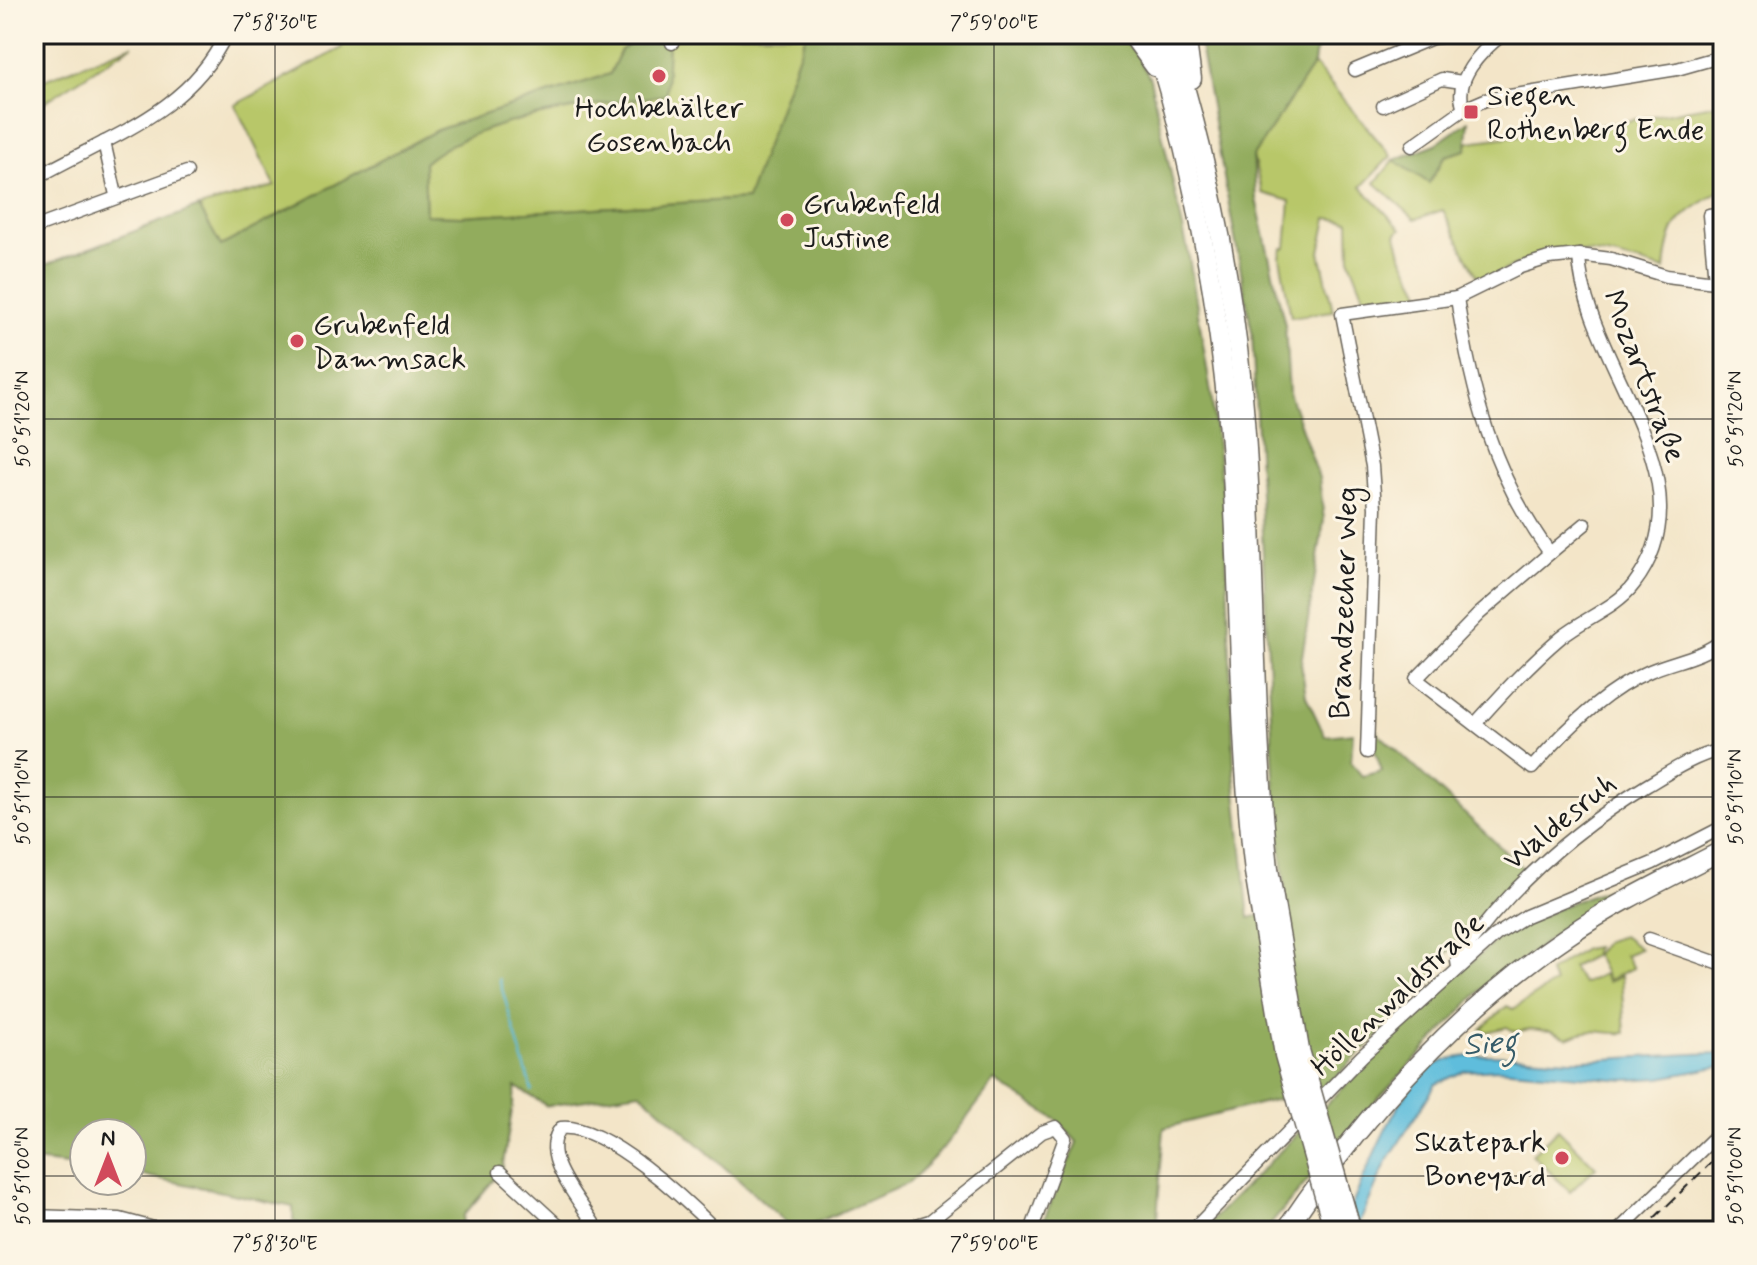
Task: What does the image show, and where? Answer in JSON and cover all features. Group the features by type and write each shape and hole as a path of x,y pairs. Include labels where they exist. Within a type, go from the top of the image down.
{"highway":[{"path":"1131,34 1152,62 1172,103"},
{"path":"1152,34 1204,234 1223,367 1235,512 1243,760 1262,871 1300,1050 1352,1231"},
{"path":"1169,34 1199,137 1222,247 1241,382 1262,871 1284,1055 1334,1231"},
{"path":"1186,34 1199,137"},
{"path":"1285,1231 1336,1171 1396,1089 1473,1017 1572,933 1723,850"},
{"path":"1473,1017 1579,942 1723,864"},
{"path":"1299,1231 1336,1171"}],"main road":[{"path":"1717,1231 1723,1225"}],"street":[{"path":"34,179 148,121 195,80 217,54 226,34"},
{"path":"1355,70 1432,38 1457,34"},
{"path":"1464,109 1459,98 1462,82 1498,38 1476,34"},
{"path":"1412,146 1464,109 1508,94 1677,69 1723,56"},
{"path":"1383,106 1442,79 1462,82"},
{"path":"104,142 116,195"},
{"path":"34,228 116,195 187,172"},
{"path":"1723,213 1709,215 1723,308"},
{"path":"1550,553 1521,512 1488,440 1466,359 1457,298 1520,267 1549,258 1579,255 1611,259 1666,276 1719,282"},
{"name":"Mozartstraße","path":"1475,724 1532,662 1563,635 1626,592 1648,562 1656,538 1660,510 1655,466 1584,288 1579,255"},
{"name":"Brandzecher Weg","path":"1367,752 1375,508 1372,466 1342,314 1457,298"},
{"path":"1585,524 1479,614 1416,679 1532,768 1556,741 1627,685 1650,671 1696,657 1723,640"},
{"name":"Waldesruh","path":"1458,967 1457,961 1476,933 1516,887 1563,844 1598,816 1690,759 1723,749"},
{"name":"Höllenwaldstraße","path":"1676,850 1723,819"},
{"name":"Höllenwaldstraße","path":"1192,1231 1362,1056 1458,967 1526,916 1723,827"},
{"path":"1649,939 1723,965"},
{"path":"598,1231 552,1154 553,1138 561,1128 578,1126 598,1136 678,1195 717,1231"},
{"path":"897,1231 930,1221 1042,1132 1056,1127 1065,1138 1031,1231"},
{"path":"1618,1231 1723,1129"},
{"path":"500,1172 564,1231"},
{"path":"34,1216 120,1219 165,1231"}],"green space":[{"path":"338,34 647,34 621,50 610,74 437,130 221,246 199,207 275,186 235,105 342,48"},
{"path":"647,34 663,34 668,40 666,95 538,116 474,134 446,147 424,163 426,215 461,216 747,199 806,34 1119,34 1139,57 1150,79 1188,251 1211,393 1225,513 1234,771 1249,918 1287,909 1274,777 1252,332 1198,34 1318,34 1314,64 1253,156 1256,199 1285,325 1289,393 1319,478 1324,520 1301,663 1306,696 1325,736 1353,733 1351,762 1362,776 1382,771 1370,736 1376,731 1524,869 1460,943 1443,956 1433,981 1326,1087 1164,1128 1156,1231 1039,1231 1077,1142 1057,1120 995,1081 946,1145 909,1183 796,1231 640,1092 547,1106 516,1087 502,1170 464,1215 461,1231 318,1231 293,1221 293,1207 148,1176 148,1117 68,1117 68,1165 34,1161 34,269 199,207 221,246 437,130 610,74 621,50"},
{"path":"663,34 806,34 748,199 461,216 426,215 424,163 446,147 474,134 538,116 665,95 668,40"},
{"path":"133,45 34,109 34,84"},
{"path":"1314,64 1391,156 1361,187 1401,229 1396,234 1401,254 1425,299 1368,306 1350,260 1349,221 1327,218 1320,252 1333,311 1291,317 1280,257 1282,248 1286,248 1290,201 1262,193 1253,156"},
{"path":"1723,103 1723,189 1688,213 1674,228 1665,270 1612,256 1571,252 1530,260 1480,282 1443,210 1415,219 1375,183 1394,160 1429,182 1445,156 1466,150 1469,142 1616,123"},
{"path":"1469,121 1466,150 1445,156 1429,183 1394,160 1436,144"},
{"path":"1650,874 1590,909 1480,991 1364,1114 1265,1231 1201,1231 1448,982 1504,934 1572,902"},
{"path":"1623,936 1640,949 1625,955 1633,968 1608,980 1595,954 1606,941"},
{"path":"1595,947 1593,956 1572,967 1583,984 1603,974 1608,982 1621,976 1625,1033 1592,1031 1567,1038 1551,1031 1530,1029 1515,1032 1507,1027 1487,1032 1481,1029 1507,1006 1513,1009 1555,983 1549,972 1584,949"},
{"name":"Skatepark Boneyard","path":"1558,1129 1596,1167 1570,1192 1532,1154"}],"water":[{"path":"1723,1053 1723,1066 1660,1078 1625,1080 1499,1069 1465,1071 1436,1084 1386,1163 1356,1231 1341,1231 1394,1114 1422,1075 1437,1064 1489,1055 1583,1060"}],"waterway":[{"path":"499,979 532,1091"}],"railway":[{"path":"1641,1231 1723,1151"}],"place":[{"name":"Hochbehälter Gosenbach","path":"659,76"},
{"name":"Siegen Rothenberg Ende","path":"1471,112"},
{"name":"Grubenfeld Justine","path":"787,220"},
{"name":"Grubenfeld Dammsack","path":"297,341"},
{"name":"Skatepark Boneyard","path":"1562,1158"}],"water label":[{"name":"Sieg","path":"1490,1042"}]}
